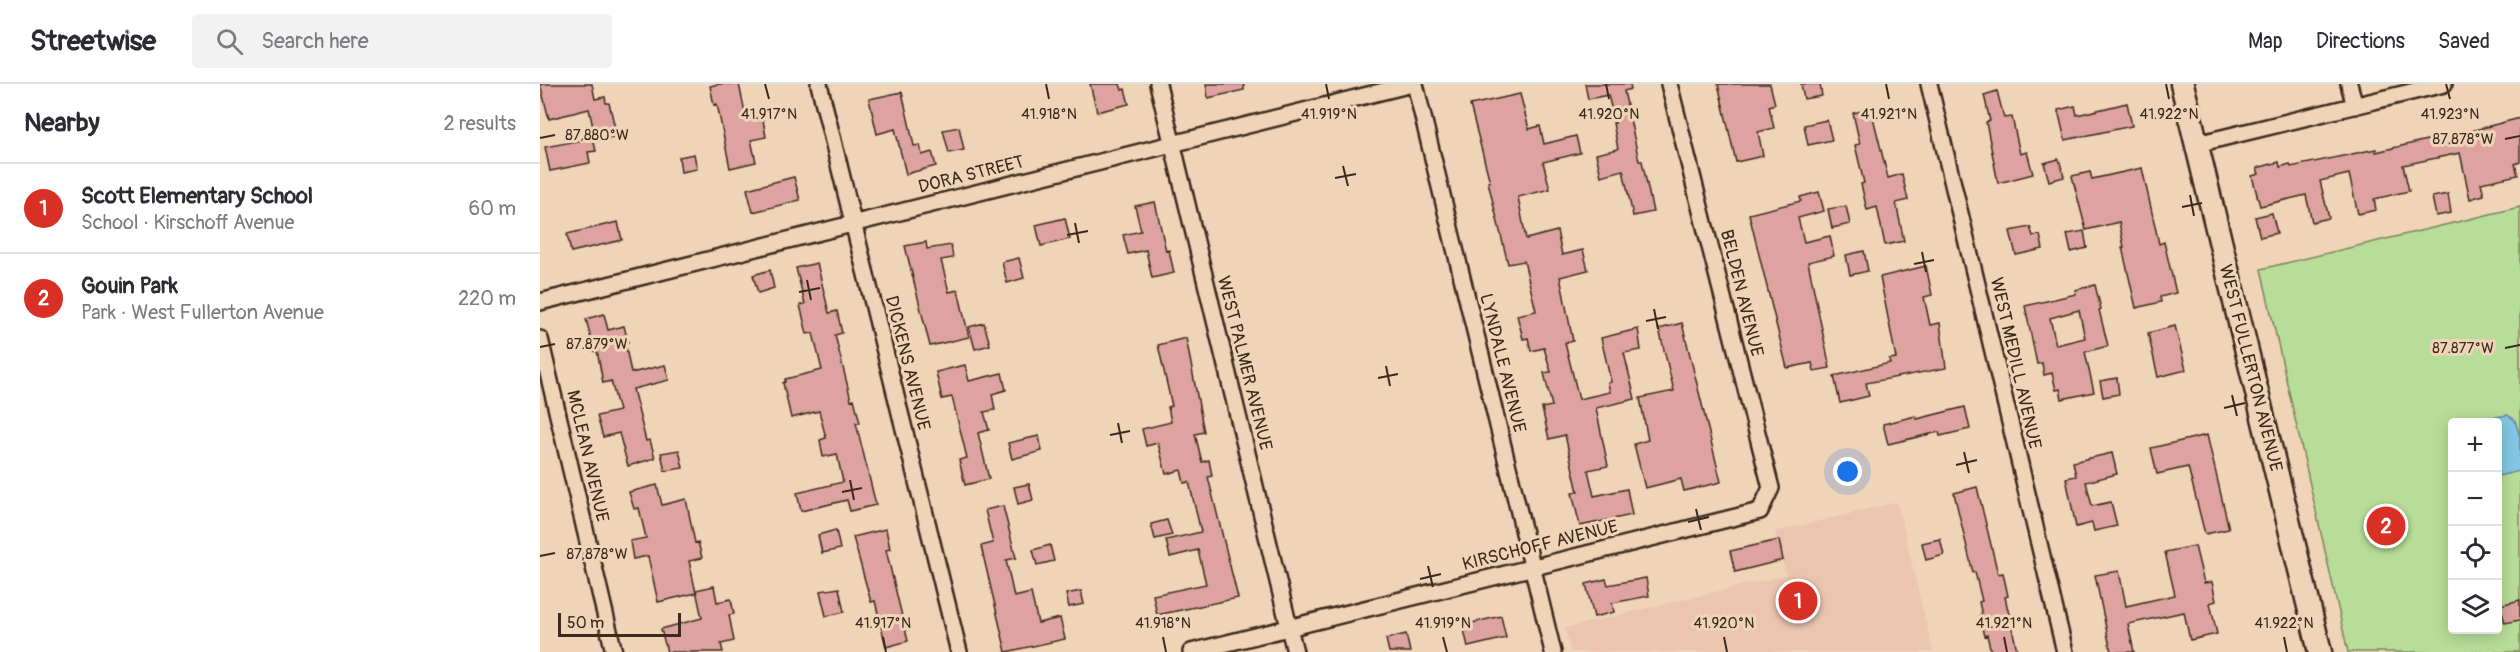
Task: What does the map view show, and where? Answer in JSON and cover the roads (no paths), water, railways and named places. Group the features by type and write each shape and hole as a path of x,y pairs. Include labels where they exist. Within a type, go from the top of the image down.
{"street":[{"name":"DICKENS AVENUE","path":"819,84 959,652"},
{"name":"WEST PALMER AVENUE","path":"1158,84 1295,652"},
{"name":"DORA STREET","path":"540,302 1414,84"},
{"name":"LYNDALE AVENUE","path":"1414,84 1553,652"},
{"name":"BELDEN AVENUE","path":"1669,84 1771,488 1760,511"},
{"name":"WEST MEDILL AVENUE","path":"1929,84 2065,652"},
{"name":"WEST FULLERTON AVENUE","path":"2182,84 2320,652"},
{"path":"2349,84 2355,106"},
{"path":"2197,144 2444,84"},
{"name":"MCLEAN AVENUE","path":"540,339 614,652"},
{"name":"KIRSCHOFF AVENUE","path":"1191,652 1760,511"}],"water":[{"path":"2508,415 2515,420 2520,437 2520,471 2502,475 2502,418 2488,418"}],"place":[{"name":"Gouin Park","path":"2386,526"},
{"name":"Scott Elementary School","path":"1798,601"}]}
